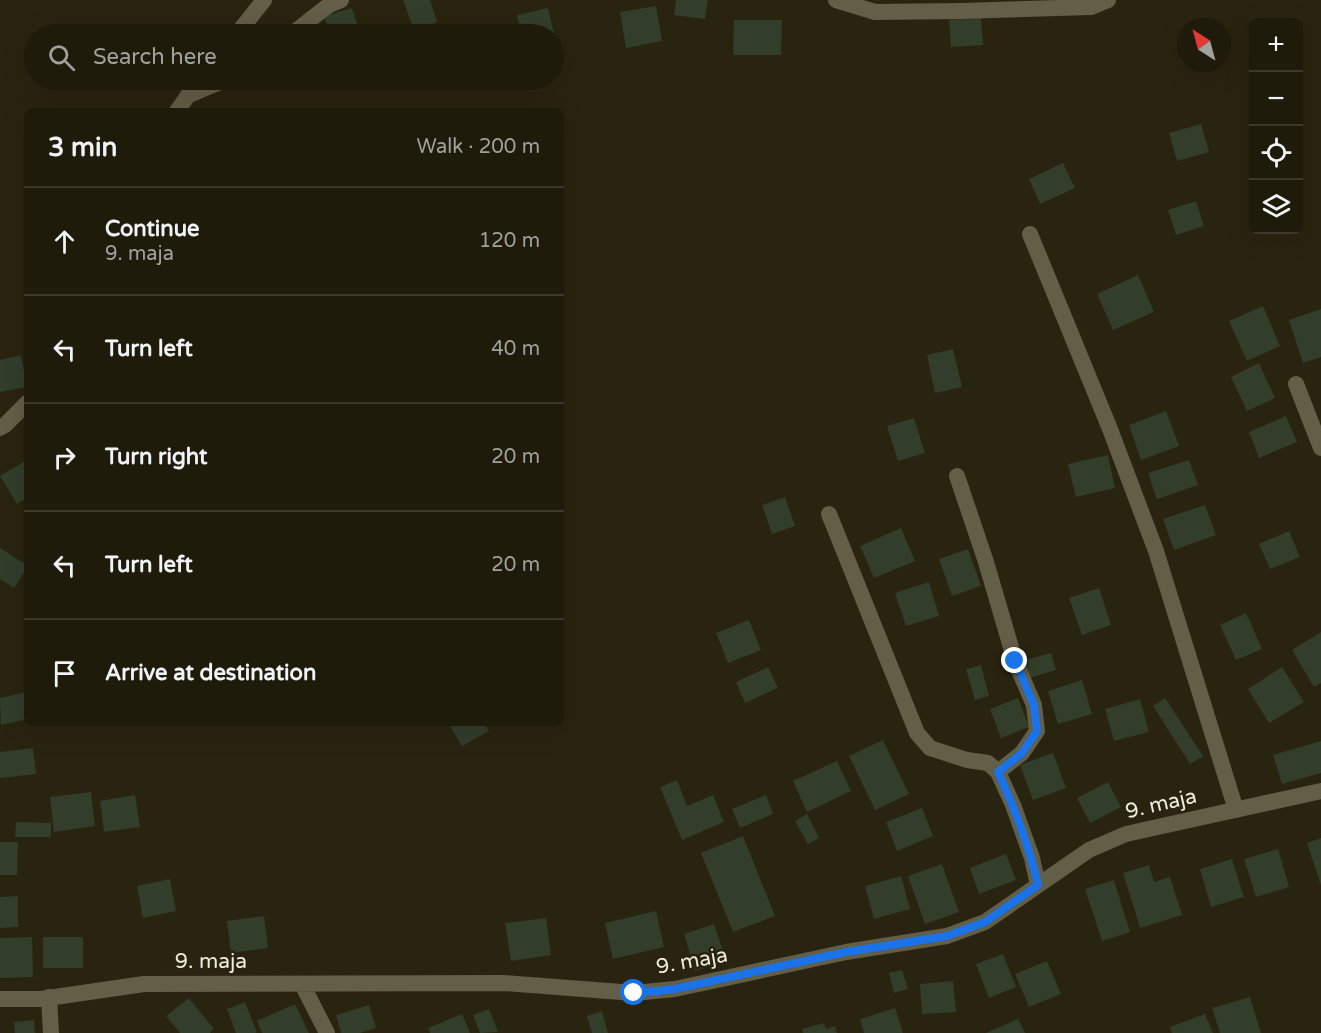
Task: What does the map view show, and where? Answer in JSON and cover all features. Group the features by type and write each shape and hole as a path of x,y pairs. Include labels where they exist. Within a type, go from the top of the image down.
{"street":[{"path":"245,24 264,0"},
{"path":"305,24 329,5 341,0"},
{"path":"836,0 875,12 961,12 1091,7 1108,0"},
{"path":"179,108 192,90"},
{"path":"187,96 201,90"},
{"path":"1030,234 1110,429 1156,551 1236,810"},
{"path":"1296,384 1321,448"},
{"path":"0,428 24,406"},
{"path":"957,476 986,562 1015,661 1034,705 1037,731 1022,753 998,772"},
{"path":"829,514 917,734 930,748 967,760 988,763 998,772 1013,805 1032,858 1038,885"},
{"name":"9. maja","path":"0,999 49,997 144,984 504,983 634,993 675,989 846,952 947,936 985,922 1089,850 1126,834 1321,791"},
{"path":"302,984 327,1033"},
{"path":"49,997 51,1033"}],"building":[{"path":"403,0 430,0 437,22 412,24"},
{"path":"676,0 708,0 705,19 674,15"},
{"path":"656,6 662,41 626,48 620,12"},
{"path":"352,8 357,24 327,24 324,16"},
{"path":"548,8 552,24 519,24 517,15"},
{"path":"981,18 983,45 951,47 949,20"},
{"path":"734,20 782,20 781,55 733,55"},
{"path":"1201,124 1209,152 1177,161 1169,133"},
{"path":"1063,163 1075,188 1040,204 1029,179"},
{"path":"1196,201 1204,226 1176,235 1168,210"},
{"path":"1138,275 1154,312 1113,330 1097,294"},
{"path":"1263,306 1280,346 1247,361 1229,321"},
{"path":"1321,309 1321,357 1303,363 1289,320"},
{"path":"953,349 962,387 935,393 927,355"},
{"path":"21,355 24,388 0,392 0,360"},
{"path":"1259,363 1275,398 1247,411 1231,377"},
{"path":"1166,411 1179,446 1141,460 1129,425"},
{"path":"1286,416 1297,442 1259,458 1249,432"},
{"path":"914,418 925,453 898,461 887,426"},
{"path":"1108,455 1115,488 1076,497 1068,464"},
{"path":"1189,460 1198,485 1157,499 1148,473"},
{"path":"24,462 24,500 17,504 0,476"},
{"path":"785,497 795,526 772,534 762,505"},
{"path":"1205,505 1216,535 1174,550 1163,519"},
{"path":"901,528 915,561 874,578 860,546"},
{"path":"1289,531 1300,557 1270,569 1259,544"},
{"path":"0,548 24,563 24,573 14,588 0,579"},
{"path":"968,549 981,586 952,596 939,559"},
{"path":"929,582 939,616 906,626 895,593"},
{"path":"1099,588 1111,625 1082,635 1069,598"},
{"path":"1246,613 1262,649 1236,660 1220,625"},
{"path":"749,620 761,650 728,663 716,633"},
{"path":"1321,632 1321,683 1314,687 1292,650"},
{"path":"1051,653 1056,670 1029,678 1024,660"},
{"path":"981,665 989,696 975,700 966,669"},
{"path":"768,667 778,688 745,703 736,682"},
{"path":"1282,667 1304,702 1269,723 1248,689"},
{"path":"1082,680 1092,714 1058,724 1048,691"},
{"path":"24,693 24,720 1,725 0,698"},
{"path":"1018,698 1029,727 1001,738 990,709"},
{"path":"1165,698 1203,756 1190,764 1153,706"},
{"path":"1140,699 1149,732 1114,741 1105,709"},
{"path":"450,726 486,726 489,731 462,746"},
{"path":"883,740 909,794 875,810 849,756"},
{"path":"1321,741 1321,773 1282,784 1273,755"},
{"path":"33,748 36,774 0,778 0,752"},
{"path":"1053,753 1066,788 1033,800 1020,765"},
{"path":"837,761 851,791 807,812 793,781"},
{"path":"677,780 687,806 713,795 724,822 682,840 660,787"},
{"path":"1108,782 1121,807 1090,823 1077,798"},
{"path":"91,792 95,826 54,832 50,797"},
{"path":"135,795 140,827 104,832 100,801"},
{"path":"766,795 773,814 740,828 732,809"},
{"path":"922,808 933,836 897,851 886,822"},
{"path":"807,814 819,838 808,844 795,821"},
{"path":"16,822 51,823 51,837 15,837"},
{"path":"743,836 775,916 733,932 701,853"},
{"path":"1321,838 1321,885 1307,843"},
{"path":"0,842 18,842 17,875 0,875"},
{"path":"1278,849 1289,887 1256,897 1244,859"},
{"path":"1006,854 1016,880 979,894 970,868"},
{"path":"1232,859 1244,897 1211,907 1200,869"},
{"path":"942,864 959,912 925,924 908,876"},
{"path":"1149,865 1154,882 1170,877 1182,915 1140,928 1123,873"},
{"path":"901,876 910,909 874,919 865,886"},
{"path":"170,879 176,911 143,918 137,886"},
{"path":"1114,880 1130,932 1102,941 1085,889"},
{"path":"18,896 18,927 0,928 0,897"},
{"path":"656,911 664,947 613,959 605,923"},
{"path":"264,916 268,948 231,953 227,921"},
{"path":"546,918 551,955 511,961 505,923"},
{"path":"714,924 726,961 695,971 684,934"},
{"path":"32,937 33,977 0,978 0,938"},
{"path":"43,937 83,937 83,968 43,968"},
{"path":"1003,954 1016,987 989,998 976,964"},
{"path":"1047,961 1061,994 1029,1007 1015,974"},
{"path":"902,970 908,989 894,993 889,973"},
{"path":"953,981 956,1012 922,1014 920,984"},
{"path":"1250,997 1261,1033 1220,1033 1212,1008"},
{"path":"189,998 214,1029 210,1033 180,1033 166,1016"},
{"path":"245,1002 257,1032 255,1033 236,1033 227,1009"},
{"path":"295,1004 309,1033 262,1033 257,1021"},
{"path":"369,1005 376,1028 360,1033 341,1033 336,1015"},
{"path":"895,1008 903,1033 864,1033 860,1019"},
{"path":"489,1009 498,1032 480,1033 473,1015"},
{"path":"602,1011 608,1033 592,1033 587,1016"},
{"path":"462,1014 470,1033 430,1033 428,1028"},
{"path":"1205,1014 1213,1033 1172,1033 1170,1027"},
{"path":"1018,1019 1025,1033 986,1033"},
{"path":"34,1020 35,1033 15,1033 14,1022"},
{"path":"824,1023 826,1029 835,1026 837,1033 803,1033 802,1029"}],"route":[{"path":"634,993 675,989 846,952 947,936 985,922 1038,885 1032,858 1013,805 998,772 1022,753 1037,731 1034,705 1015,661"}]}
